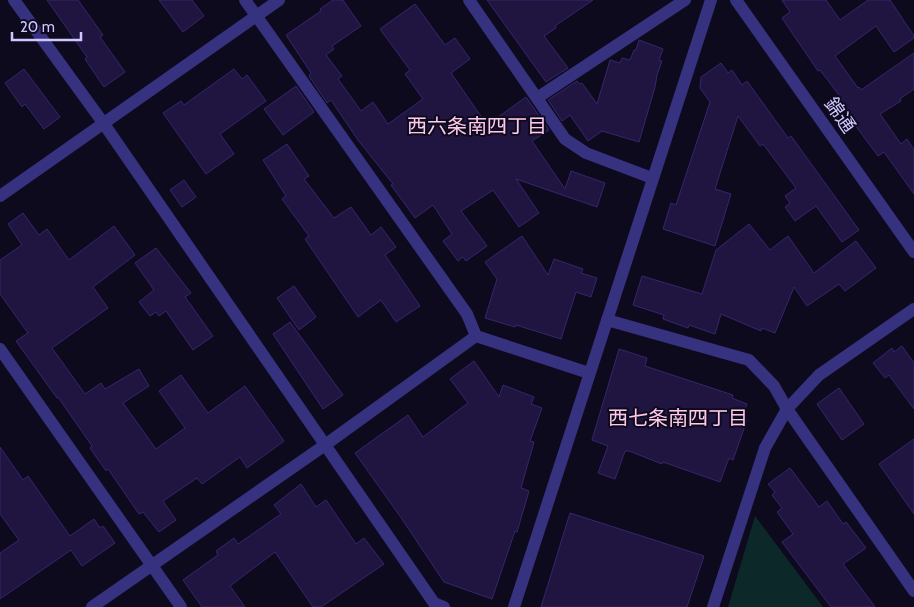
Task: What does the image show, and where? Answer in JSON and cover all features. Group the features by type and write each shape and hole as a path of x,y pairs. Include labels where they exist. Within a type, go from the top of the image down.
{"street":[{"path":"14,0 104,124 434,603 444,607"},
{"path":"245,0 467,314 476,336 589,373"},
{"path":"0,196 279,0"},
{"path":"469,0 565,139 586,153 652,178"},
{"path":"537,98 685,0"},
{"path":"514,607 711,0"},
{"name":"錦通","path":"738,1 914,252"},
{"path":"713,607 765,448 787,409 819,374 914,310"},
{"path":"607,320 748,360 774,386 787,409 914,591"},
{"path":"92,607 325,445 476,336"},
{"path":"0,349 181,607"}],"green space":[{"path":"755,516 823,607 728,607"}],"building":[{"path":"47,0 78,0 103,35 100,37 125,72 104,87 85,59 87,57"},
{"path":"159,0 192,0 204,16 183,32"},
{"path":"333,0 343,0 361,26 332,46 334,49 326,55 342,76 338,79 361,111 373,102 388,124 423,99 405,74 410,70 380,29 415,4 445,45 455,38 470,59 451,73 487,125 526,97 549,130 532,141 565,189 571,171 605,183 597,207 516,179 539,213 519,227 493,190 461,211 487,246 466,261 463,257 458,261 443,241 452,234 433,205 415,218 391,185 393,184 358,140 331,100 327,103 309,76 311,73 286,35 321,11 320,9"},
{"path":"487,0 593,0 555,26 556,28 544,36 568,68 546,82"},
{"path":"782,0 826,0 840,20 868,0 890,0 914,38 894,52 876,26 835,56 861,90 914,53 914,89 900,99 901,101 880,114 901,144 907,139 914,150 914,194 884,152 878,156 838,102 842,99 820,70 818,71 782,18 790,12"},
{"path":"639,40 663,49 659,60 662,61 639,142 602,131 588,141 570,115 562,121 548,100 577,81 580,84 582,83 597,104 610,60 620,63 622,58 630,60"},
{"path":"721,63 728,73 732,70 742,85 747,81 788,138 791,136 859,230 842,242 816,206 795,221 785,207 790,203 785,196 796,188 763,144 760,146 738,116 715,189 731,194 715,246 663,229 671,203 676,205 710,102 700,88 701,77"},
{"path":"24,69 60,117 44,129 25,104 22,107 5,83"},
{"path":"234,69 242,79 247,75 266,101 220,134 234,154 206,174 163,113 181,101 184,105"},
{"path":"296,86 314,112 283,135 264,109"},
{"path":"287,144 309,176 304,179 334,218 351,207 371,235 381,227 396,247 385,255 420,306 396,322 381,300 358,317 305,239 309,236 282,199 286,196 263,160"},
{"path":"184,180 196,197 182,207 170,190"},
{"path":"23,213 39,235 47,229 69,260 114,226 135,255 93,287 108,308 52,348 85,394 101,383 105,389 139,369 149,386 123,403 156,449 185,428 159,391 181,375 208,413 245,386 284,441 247,468 240,457 202,484 197,478 163,501 176,520 159,532 143,512 139,514 108,469 106,471 90,448 92,446 16,341 28,333 0,294 0,260 22,245 8,224"},
{"path":"749,224 770,250 788,236 814,273 856,241 876,268 845,291 839,284 807,306 794,287 775,333 762,328 761,331 721,314 715,334 689,325 688,328 663,319 664,315 633,305 642,276 702,294 716,250"},
{"path":"522,236 548,275 554,259 583,269 581,273 597,278 591,297 576,292 561,339 516,325 515,327 485,318 497,279 485,262"},
{"path":"156,248 191,293 185,297 213,336 193,350 166,311 159,316 156,312 150,316 139,302 154,290 135,263"},
{"path":"294,286 316,317 299,330 277,298"},
{"path":"290,322 343,395 323,409 273,334"},
{"path":"902,346 914,363 914,409 889,375 885,378 873,363 892,348 894,352"},
{"path":"619,349 647,358 645,366 733,395 732,398 747,404 742,418 747,420 733,460 729,458 720,482 663,462 662,464 629,451 625,451 615,479 598,473 608,446 592,440"},
{"path":"474,361 499,397 503,385 534,397 531,404 542,408 530,441 534,442 521,488 529,491 517,532 515,531 492,599 444,582 355,453 408,415 423,437 468,403 450,379"},
{"path":"839,388 864,424 842,440 817,404"},
{"path":"914,439 914,514 879,464"},
{"path":"0,447 23,480 28,476 70,536 94,519 100,528 103,526 115,543 82,566 71,550 0,599 0,553 19,540 0,514"},
{"path":"790,468 819,507 827,501 843,524 846,522 866,548 843,564 875,607 831,607 782,542 793,534 777,512 782,508 772,495 775,492 768,484"},
{"path":"301,484 316,507 326,500 356,544 364,538 384,564 321,607 313,607 275,552 230,586 245,607 202,607 183,580 218,555 216,551 234,538 238,544 281,514 274,505"},
{"path":"570,513 704,556 687,607 541,607"}],"district":[{"name":"西六条南四丁目","path":"477,126"},
{"name":"西七条南四丁目","path":"678,418"}]}
